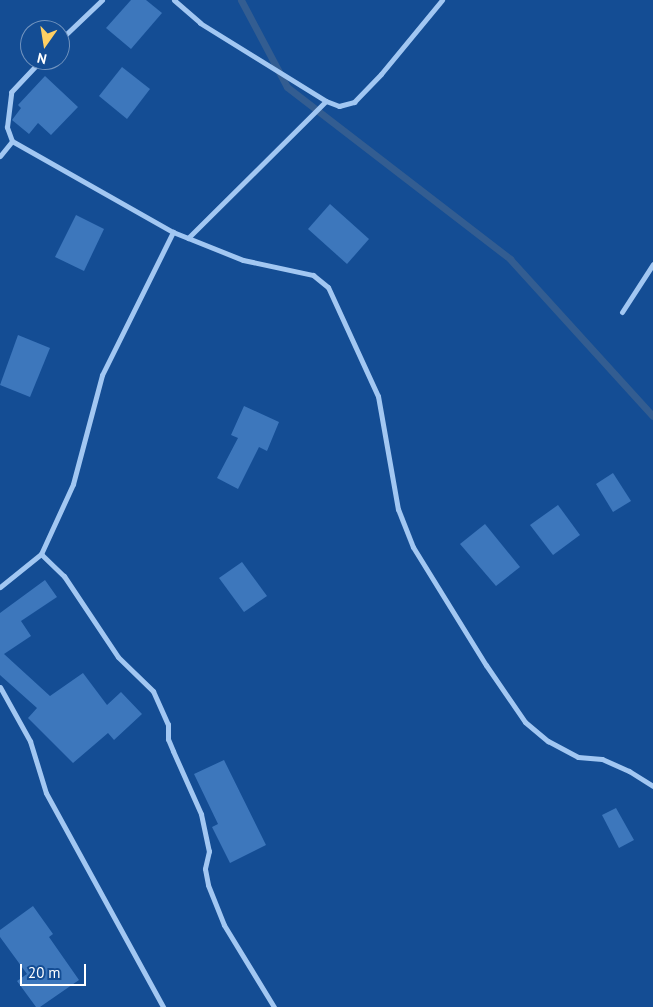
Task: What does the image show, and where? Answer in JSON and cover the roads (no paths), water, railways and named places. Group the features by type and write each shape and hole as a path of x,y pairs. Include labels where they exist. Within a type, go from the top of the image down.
{"street":[{"path":"70,30 102,0"},
{"path":"174,0 200,24 326,101 339,106 354,102 442,0"},
{"path":"32,70 11,92 7,127 12,141 173,232 243,260 313,275 328,287 378,396 398,508 413,547 486,665 525,722 548,741 578,757 602,760 629,771 653,786"},
{"path":"188,238 326,101"},
{"path":"0,156 12,141"},
{"path":"0,587 41,554 73,484 102,374 173,232"},
{"path":"622,312 653,264"},
{"path":"41,554 64,576 118,657 153,691 168,724 168,739 172,752 201,814 209,851 205,869 208,885 224,925 274,1007"},
{"path":"0,687 30,741 46,793 163,1007"}],"waterway":[{"path":"241,0 287,87 510,259 653,416"}]}
